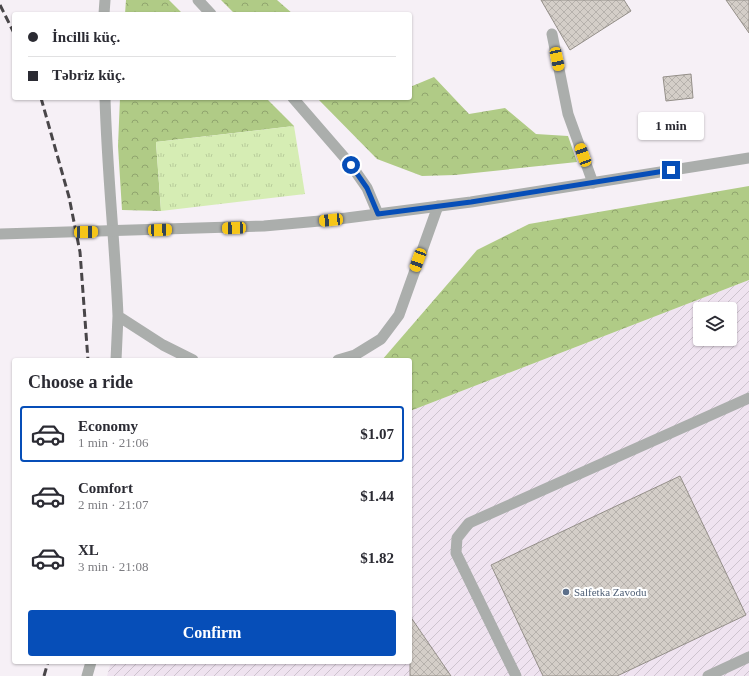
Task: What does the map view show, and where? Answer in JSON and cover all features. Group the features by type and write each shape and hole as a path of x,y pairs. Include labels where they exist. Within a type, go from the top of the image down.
{"street":[{"path":"104,12 105,0"},
{"path":"198,0 209,12"},
{"path":"552,34 568,114 593,183"},
{"path":"105,100 106,155 116,270 118,316 116,358"},
{"path":"295,100 351,165 367,188 378,214"},
{"path":"5,234 264,226 438,206 749,158"},
{"path":"345,358 355,355 381,339 399,314 438,206"},
{"path":"118,316 163,345 189,358"},
{"path":"516,676 456,553 457,538 469,523 749,398"},
{"path":"708,676 749,657"},
{"path":"87,676 90,664"}],"shaded area":[{"name":"Salfetka Zavodu","path":"749,280 749,676 107,676 110,664 412,664 412,410"}],"green space":[{"path":"126,0 169,0 181,12 125,12"},
{"path":"221,0 277,0 291,12 233,12"},
{"path":"434,77 469,114 505,108 536,134 568,136 577,162 455,175 422,176 377,159 319,100 412,100 412,86"},
{"path":"120,100 268,100 294,126 156,142 161,211 122,210 118,146"},
{"path":"294,126 305,194 161,211 156,142"},
{"path":"749,186 749,280 412,410 412,358 384,358 477,250 529,224"}],"building":[{"path":"541,0 624,0 631,11 570,50"},
{"path":"726,0 749,0 749,33"},
{"path":"691,74 693,98 666,101 663,77"},
{"path":"680,476 746,615 617,676 543,676 491,565"},
{"path":"412,619 451,676 410,676 410,664 412,664"}],"railway":[{"path":"0,5 12,29"},
{"path":"42,100 69,197 80,252 88,358"},
{"path":"44,676 47,664"}],"place":[{"name":"Salfetka Zavodu","path":"566,592"}],"route":[{"path":"351,165 367,188 378,214 471,202 671,170"}]}
